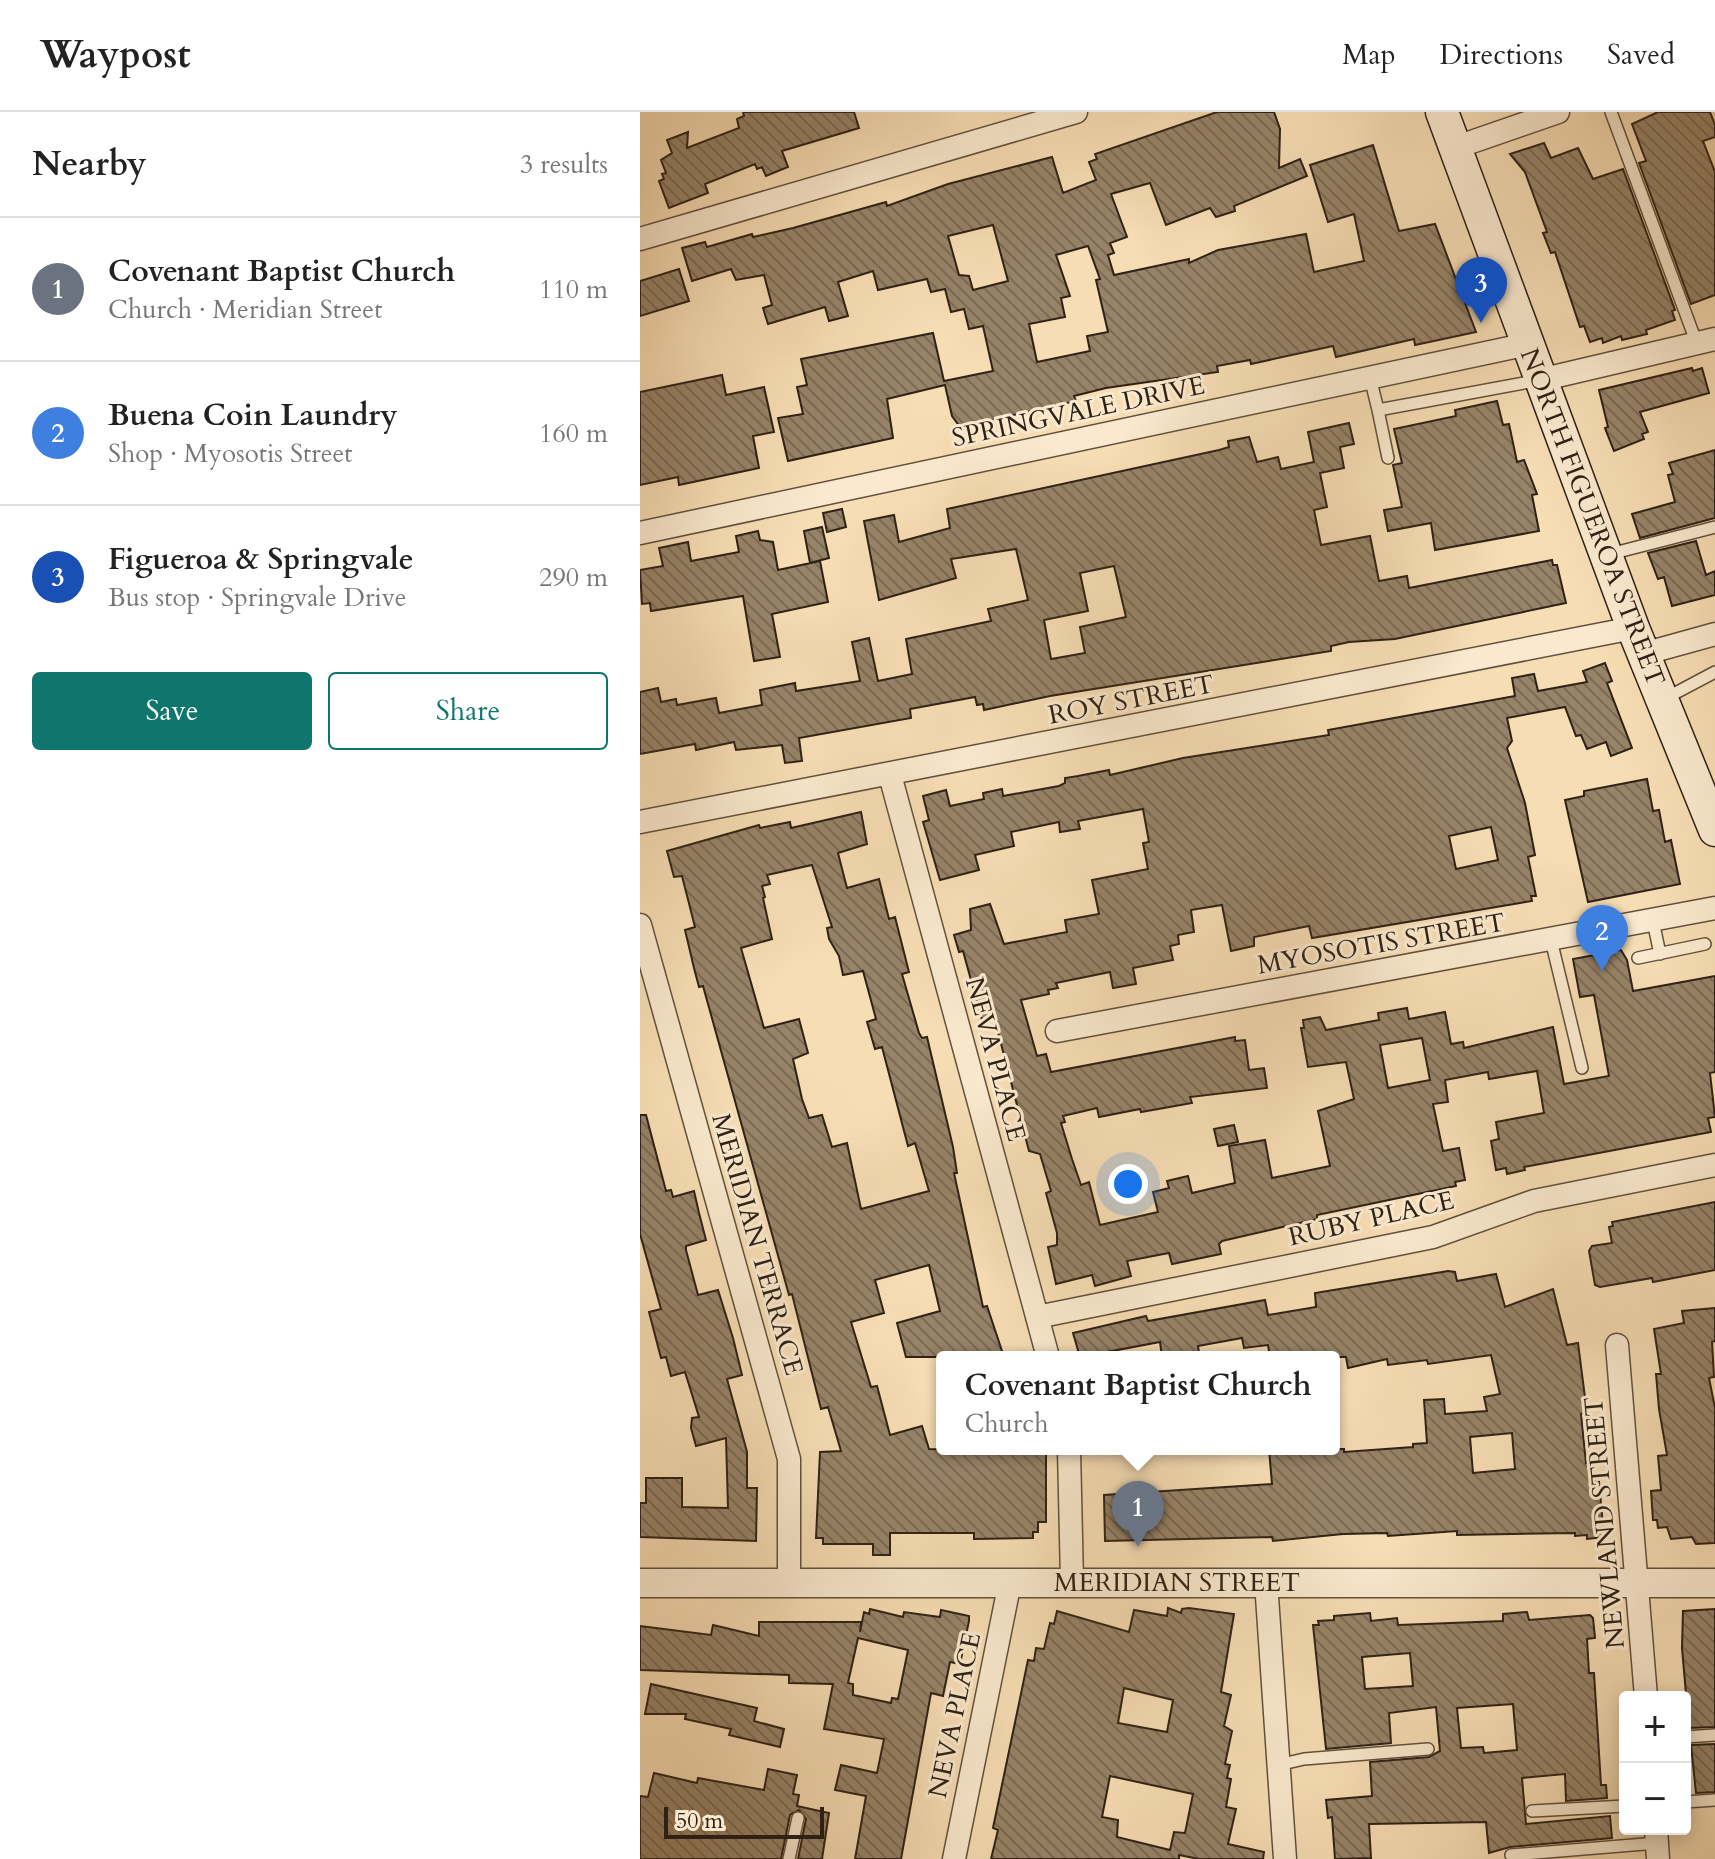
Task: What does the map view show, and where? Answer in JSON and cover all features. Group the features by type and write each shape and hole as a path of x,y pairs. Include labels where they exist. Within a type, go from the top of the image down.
{"main road":[{"name":"NORTH FIGUEROA STREET","path":"1442,112 1638,641 1715,830"}],"street":[{"path":"640,239 1076,112"},
{"path":"1457,147 1558,112"},
{"path":"1540,380 1706,341"},
{"name":"SPRINGVALE DRIVE","path":"640,533 1528,344"},
{"name":"ROY STREET","path":"640,822 1638,641 1715,634"},
{"name":"NEVA PLACE","path":"890,775 1046,1351"},
{"name":"MYOSOTIS STREET","path":"1057,1031 1715,908"},
{"name":"MERIDIAN TERRACE","path":"640,925 789,1459 789,1582"},
{"name":"RUBY PLACE","path":"1037,1317 1433,1237 1534,1201 1715,1165"},
{"name":"NEWLAND STREET","path":"1617,1345 1646,1691"},
{"path":"1069,1455 1072,1582"},
{"name":"NEVA PLACE","path":"954,1859 1010,1582"},
{"path":"1266,1582 1285,1859"},
{"name":"MERIDIAN STREET","path":"640,1583 1715,1583"}],"lane":[{"path":"1611,112 1706,341"},
{"path":"1370,377 1388,458"},
{"path":"1378,410 1540,380"},
{"path":"1606,556 1715,527"},
{"path":"1662,700 1715,672"},
{"path":"1653,921 1660,954"},
{"path":"1551,940 1582,1068"},
{"path":"1638,958 1705,944"},
{"path":"1691,1737 1715,1735"},
{"path":"1278,1765 1304,1759 1428,1749"},
{"path":"1691,1802 1715,1800"},
{"path":"1532,1811 1619,1806"},
{"path":"789,1859 798,1818"},
{"path":"1511,1855 1657,1844"}],"building":[{"path":"743,112 854,112 859,128 782,151 788,167 766,176 762,167 757,169 755,164 705,184 708,193 669,208 659,181 664,179 662,174 666,173 661,160 672,153 667,140 688,132 687,148 739,128 737,119 744,116"},
{"path":"1217,112 1274,112 1280,129 1279,168 1300,159 1307,176 1234,206 1235,211 1216,217 1210,208 1166,225 1150,183 1111,194 1127,237 1110,243 1114,253 1108,255 1114,275 1189,259 1189,263 1218,250 1306,234 1314,272 1364,261 1354,214 1328,222 1310,165 1373,145 1399,231 1435,224 1476,332 1415,345 1414,339 1336,357 1333,346 1251,364 1250,360 1217,366 1218,372 1106,388 1074,396 1076,401 960,427 952,416 945,385 887,399 893,438 788,461 778,418 803,414 797,387 807,385 801,359 933,333 944,381 993,371 983,326 969,329 964,309 951,312 945,289 931,292 927,279 878,290 873,271 838,282 848,316 829,321 825,307 768,324 763,308 772,305 764,275 736,280 731,269 692,281 682,248 705,242 707,247 752,234 753,237 793,228 886,202 887,206 948,184 1052,157 1063,193 1096,180 1089,162 1097,159 1095,154","holes":["993,225 1008,281 973,290 969,276 959,275 948,236","1088,246 1100,279 1096,280 1108,332 1087,336 1090,351 1037,362 1029,324 1065,317 1061,298 1070,296 1056,255"]},
{"path":"1658,112 1710,112 1715,125 1715,137 1703,141 1715,172 1715,295 1691,304 1639,163 1646,161 1632,124"},
{"path":"1544,143 1551,158 1578,148 1593,179 1623,169 1675,310 1672,311 1675,320 1646,330 1647,334 1622,340 1621,336 1603,343 1602,338 1590,342 1584,326 1580,327 1555,252 1551,253 1543,233 1547,232 1525,172 1510,154"},
{"path":"679,269 689,301 640,316 640,281"},
{"path":"1692,368 1693,371 1702,368 1709,393 1640,412 1648,432 1642,434 1644,439 1614,451 1605,428 1608,427 1599,390"},
{"path":"722,375 726,395 764,387 774,432 753,436 759,468 679,485 678,477 640,485 640,392"},
{"path":"1497,401 1503,425 1509,424 1517,462 1524,460 1537,494 1532,495 1539,531 1435,550 1431,523 1388,531 1384,510 1402,507 1393,465 1402,463 1394,429 1456,416 1455,410"},
{"path":"1349,423 1354,444 1340,447 1344,468 1320,473 1327,507 1314,510 1321,545 1370,536 1379,581 1407,576 1409,588 1552,560 1553,565 1557,565 1566,603 1395,639 1349,642 1331,646 1331,651 1050,696 984,710 983,704 977,705 975,697 910,709 911,718 799,738 802,761 785,763 782,745 736,750 734,742 696,750 695,744 640,754 640,692 658,688 661,702 676,699 677,705 716,698 719,713 762,705 760,690 795,683 796,691 860,681 852,642 869,638 878,681 912,674 906,639 991,621 988,609 1028,600 1016,549 951,559 956,578 879,600 864,521 894,515 899,542 950,528 947,509 1219,450 1229,447 1228,441 1249,437 1257,462 1278,457 1281,469 1314,462 1308,432","holes":["1114,566 1126,617 1080,627 1085,653 1051,659 1044,620 1088,611 1080,573"]},
{"path":"1715,450 1715,518 1640,538 1632,514 1675,502 1668,475 1673,474 1669,463"},
{"path":"842,509 846,527 827,532 823,513"},
{"path":"822,527 829,558 810,563 804,531"},
{"path":"758,531 760,540 773,542 778,570 820,561 828,602 772,614 780,657 754,661 743,596 651,611 650,603 642,604 640,570 663,566 659,548 688,542 691,561 739,552 736,536"},
{"path":"1696,541 1706,575 1715,571 1715,595 1672,606 1664,577 1658,579 1648,553"},
{"path":"1605,663 1612,681 1607,683 1632,748 1611,756 1606,742 1587,749 1581,735 1576,736 1565,707 1507,718 1512,741 1507,748 1525,803 1535,855 1528,857 1536,896 1531,896 1532,901 1312,938 1309,926 1254,937 1254,946 1231,951 1222,905 1191,910 1194,932 1178,935 1179,944 1170,946 1173,960 1133,968 1136,984 1113,988 1110,972 1056,983 1058,988 1048,990 1049,994 1021,1000 1037,1056 1046,1054 1051,1072 1235,1037 1235,1041 1245,1040 1249,1070 1264,1068 1267,1088 1190,1097 1192,1103 1141,1112 1140,1109 1099,1117 1097,1108 1063,1116 1065,1122 1061,1123 1072,1159 1081,1185 1089,1182 1100,1225 1158,1212 1153,1192 1169,1188 1167,1181 1188,1176 1192,1193 1235,1183 1229,1146 1265,1140 1272,1178 1330,1166 1318,1111 1354,1099 1346,1062 1308,1067 1301,1028 1304,1028 1303,1020 1320,1017 1326,1030 1379,1020 1378,1013 1407,1008 1409,1019 1445,1012 1451,1044 1463,1042 1464,1048 1553,1027 1564,1084 1609,1076 1594,995 1580,997 1573,959 1621,950 1627,960 1633,991 1715,976 1715,1072 1710,1073 1715,1117 1708,1118 1711,1132 1524,1167 1525,1170 1507,1174 1506,1168 1496,1170 1491,1141 1499,1139 1496,1122 1544,1113 1537,1071 1489,1079 1488,1072 1445,1080 1448,1102 1433,1104 1443,1151 1459,1148 1465,1180 1455,1182 1456,1186 1317,1215 1317,1219 1222,1241 1219,1244 1221,1254 1172,1264 1169,1253 1127,1261 1131,1276 1095,1286 1092,1275 1056,1284 1048,1247 1057,1245 1057,1233 1046,1193 1051,1191 1040,1154 1029,1151 994,1017 982,1020 963,951 959,952 954,935 971,930 970,909 990,904 1004,944 1067,932 1065,920 1099,914 1092,880 1148,869 1143,843 1149,842 1143,809 1078,821 1080,829 1060,832 1059,822 1011,832 1014,846 975,855 979,870 940,880 923,822 929,820 923,796 946,790 950,806 984,799 983,793 1002,789 1003,796 1059,786 1065,783 1065,778 1109,770 1110,775 1183,758 1329,735 1328,730 1515,696 1512,678 1534,674 1538,691 1587,682 1583,671","holes":["1491,827 1498,860 1456,869 1449,836","1422,1038 1430,1080 1388,1088 1380,1045"]},
{"path":"1647,779 1653,811 1659,810 1665,842 1671,840 1680,884 1588,902 1565,800 1584,796 1584,791"},
{"path":"861,812 867,844 838,853 847,888 879,879 889,919 895,917 909,972 902,974 919,1033 922,1038 927,1037 953,1147 957,1173 954,1173 983,1307 987,1306 1002,1351 936,1351 936,1357 906,1357 897,1323 940,1311 929,1265 875,1280 884,1313 851,1322 871,1387 877,1386 890,1435 922,1426 929,1449 936,1449 936,1455 1046,1455 1046,1522 1038,1522 1038,1532 1033,1532 1033,1538 974,1539 974,1533 890,1533 890,1555 873,1555 873,1544 823,1544 823,1538 816,1538 820,1452 841,1451 828,1407 821,1409 792,1294 789,1295 703,986 699,987 694,968 685,930 695,927 682,876 674,877 667,851 759,825 760,828 790,822 791,828","holes":["812,865 832,927 827,928 843,975 863,971 876,1019 867,1022 875,1049 882,1047 908,1146 915,1143 929,1191 861,1209 847,1143 832,1147 822,1115 809,1118 802,1099 793,1059 808,1053 799,1019 764,1028 741,948 772,939 762,886 770,884 767,875"]},
{"path":"640,1115 646,1115 666,1191 671,1190 673,1197 694,1191 706,1240 686,1246 686,1250 698,1295 718,1290 742,1375 727,1379 747,1452 747,1488 757,1488 756,1541 640,1537 640,1503 646,1503 646,1478 682,1478 682,1507 728,1508 726,1438 696,1446 691,1428 692,1418 699,1417 685,1372 671,1376 666,1357 661,1358 649,1312 661,1309 640,1234"},
{"path":"1234,1125 1238,1142 1218,1146 1214,1129"},
{"path":"1715,1202 1715,1270 1653,1282 1652,1278 1600,1287 1595,1285 1589,1251 1592,1246 1612,1243 1609,1227 1613,1226 1612,1222"},
{"path":"1448,1271 1455,1272 1457,1281 1496,1274 1505,1307 1553,1289 1567,1345 1578,1343 1587,1413 1581,1414 1586,1463 1593,1462 1595,1483 1599,1482 1604,1537 1587,1539 1587,1535 1575,1536 1575,1533 1457,1535 1457,1531 1388,1536 1387,1533 1343,1534 1273,1541 1272,1537 1105,1541 1104,1495 1272,1484 1270,1455 1340,1455 1340,1449 1344,1452 1413,1447 1413,1444 1427,1443 1424,1400 1444,1399 1445,1414 1487,1411 1484,1397 1500,1394 1491,1355 1428,1364 1427,1360 1388,1365 1387,1359 1348,1368 1346,1357 1340,1357 1340,1351 1269,1351 1268,1345 1244,1348 1242,1338 1198,1346 1199,1351 1161,1351 1160,1342 1112,1351 1078,1351 1073,1333 1146,1316 1148,1321 1265,1300 1268,1315 1316,1307 1315,1293","holes":["1512,1433 1515,1469 1473,1473 1470,1437"]},
{"path":"1715,1308 1715,1341 1712,1342 1714,1377 1709,1378 1715,1408 1715,1543 1696,1544 1692,1537 1671,1539 1667,1527 1658,1528 1657,1520 1653,1520 1651,1491 1661,1490 1658,1456 1667,1455 1659,1409 1656,1374 1661,1374 1654,1329 1684,1323 1682,1311"},
{"path":"1168,1608 1181,1613 1182,1609 1189,1608 1234,1614 1221,1692 1231,1695 1224,1726 1232,1731 1225,1764 1230,1765 1227,1778 1231,1779 1226,1807 1236,1809 1228,1844 1264,1852 1263,1859 1199,1859 1179,1855 1179,1859 991,1859 998,1830 993,1828 1028,1660 1034,1661 1036,1648 1044,1649 1050,1623 1054,1624 1057,1611 1129,1632 1134,1610 1167,1616","holes":["1124,1688 1173,1700 1167,1732 1118,1723","1110,1776 1193,1794 1185,1833 1174,1832 1170,1850 1117,1837 1118,1820 1102,1817"]},
{"path":"870,1609 903,1617 904,1612 940,1617 941,1610 969,1616 960,1664 950,1662 943,1696 931,1693 901,1859 855,1859 866,1796 835,1790 841,1765 877,1773 884,1739 824,1729 833,1684 789,1683 789,1675 640,1670 640,1626 711,1635 713,1625 759,1636 759,1622 861,1622 860,1632 864,1612 869,1614","holes":["858,1638 908,1650 898,1699 892,1698 891,1703 853,1695 853,1684 848,1683"]},
{"path":"1715,1609 1715,1727 1691,1728 1691,1691 1686,1691 1682,1648 1683,1611"},
{"path":"1527,1612 1529,1620 1590,1615 1593,1618 1595,1638 1587,1639 1589,1673 1594,1673 1601,1785 1606,1785 1607,1798 1566,1801 1565,1774 1522,1778 1526,1824 1610,1816 1612,1838 1510,1847 1489,1853 1486,1822 1369,1824 1371,1858 1335,1859 1332,1817 1328,1818 1326,1800 1372,1796 1370,1762 1429,1757 1440,1751 1436,1707 1389,1713 1391,1743 1326,1749 1313,1625 1319,1625 1318,1621 1334,1620 1334,1616 1370,1613 1371,1621 1397,1618 1398,1625 1503,1621 1503,1614","holes":["1410,1653 1413,1686 1365,1689 1362,1657","1513,1704 1517,1750 1484,1753 1483,1747 1461,1748 1457,1708"]},
{"path":"651,1684 757,1708 754,1721 784,1729 780,1747 729,1735 731,1729 685,1719 686,1714 645,1714"},
{"path":"1715,1744 1715,1792 1696,1793 1691,1745"},
{"path":"768,1769 797,1775 793,1794 799,1795 797,1806 829,1813 822,1859 798,1859 806,1819 799,1810 790,1815 781,1859 640,1859 640,1796 648,1797 654,1773 697,1783 698,1778 764,1790"}],"place":[{"name":"Figueroa & Springvale","path":"1481,323"},
{"name":"Buena Coin Laundry","path":"1602,971"},
{"name":"Covenant Baptist Church","path":"1138,1547"}]}
